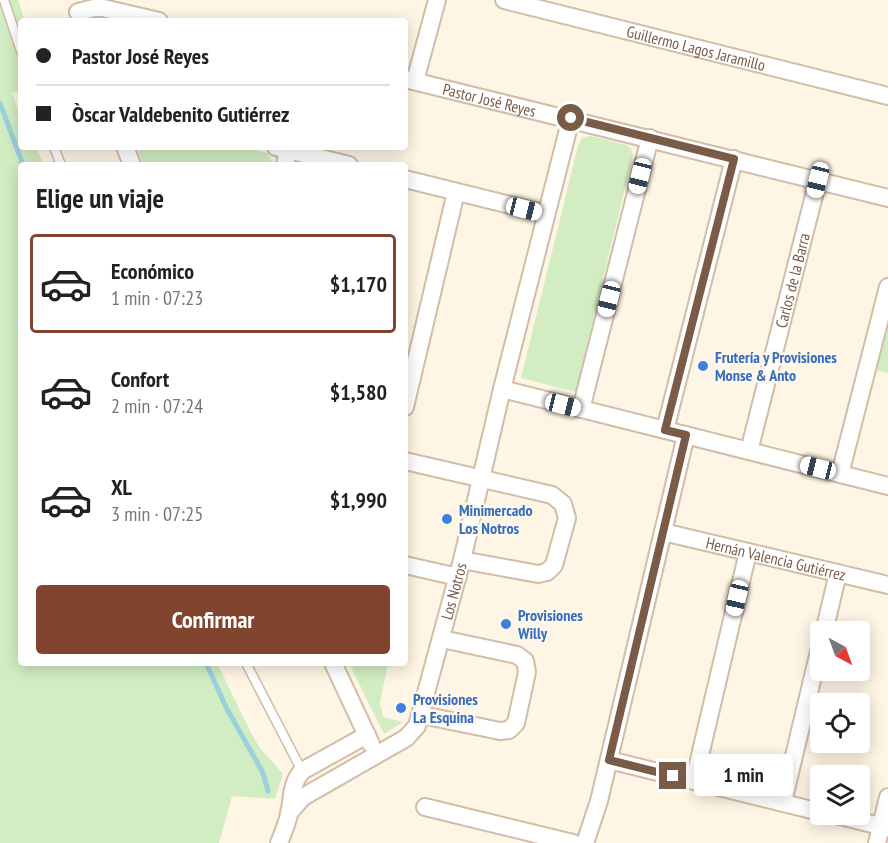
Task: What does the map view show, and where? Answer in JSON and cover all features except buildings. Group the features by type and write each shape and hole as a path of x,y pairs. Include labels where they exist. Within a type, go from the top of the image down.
{"street":[{"path":"410,80 437,0"},
{"name":"Guillermo Lagos Jaramillo","path":"504,0 888,96"},
{"path":"78,11 103,8 146,18"},
{"name":"Pastor José Reyes","path":"410,80 888,198"},
{"name":"Los Notros","path":"289,813 303,797 377,755 412,732 422,715 571,118"},
{"path":"581,409 650,138"},
{"path":"283,154 331,162"},
{"path":"665,430 734,159"},
{"path":"408,180 546,214"},
{"name":"Carlos de la Barra","path":"749,451 818,180"},
{"path":"408,394 456,192"},
{"path":"840,474 888,287"},
{"path":"502,389 888,486"},
{"path":"585,843 599,801 686,435"},
{"path":"408,462 552,495 563,504 567,518 554,565 547,572 538,574 462,560"},
{"name":"Hernán Valencia Gutiérrez","path":"663,532 888,585"},
{"path":"694,781 748,552"},
{"path":"408,566 458,577"},
{"path":"827,621 838,573"},
{"path":"422,715 500,731 509,730 516,723 527,672 525,661 517,655 442,639"},
{"path":"334,666 377,755"},
{"path":"783,802 812,681"},
{"path":"279,843 289,813 293,784 302,771 367,735"},
{"path":"609,760 810,809"},
{"path":"861,825 882,833 888,797"},
{"path":"424,807 573,843"}],"lane":[{"path":"4,0 18,42"},
{"path":"248,666 302,771"}],"green space":[{"path":"0,0 18,0 24,18 18,18 18,91 12,93 18,109 18,150 37,150 43,162 18,162 18,666 218,666 253,737 283,774 275,799 232,796 219,843 0,843"},
{"path":"590,136 627,145 633,155 576,392 521,378 578,146 582,138"},
{"path":"138,150 254,150 267,153 272,162 142,162"},
{"path":"888,318 888,373 873,370"},
{"path":"350,666 387,666 380,703 383,717 403,722 384,734"}],"waterway":[{"path":"0,103 22,162"},
{"path":"207,666 226,707 263,773 268,791"}],"place":[{"name":"Frutería y Provisiones Monse & Anto","path":"703,366"},
{"name":"Minimercado Los Notros","path":"447,519"},
{"name":"Provisiones Willy","path":"506,624"},
{"name":"Provisiones La Esquina","path":"401,708"}],"route":[{"path":"571,118 734,159 665,430 686,435 609,760 673,776"}]}
